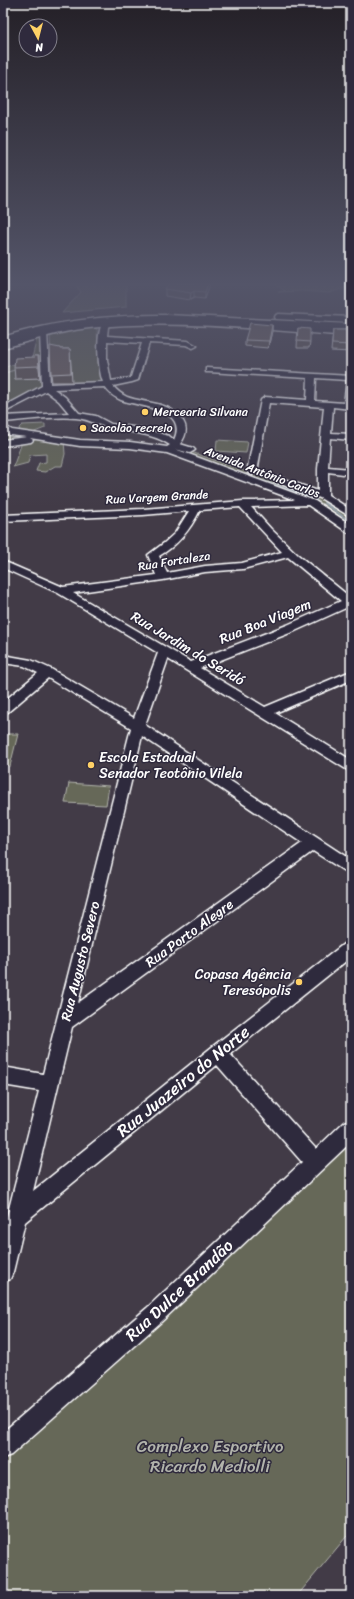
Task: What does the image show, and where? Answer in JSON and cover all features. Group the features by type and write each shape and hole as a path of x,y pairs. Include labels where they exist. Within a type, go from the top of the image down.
{"street":[{"path":"45,358 46,387"},
{"path":"102,358 108,384 112,392 120,397 163,408 172,414 181,424 181,435 172,448"},
{"path":"3,410 46,387 128,382 135,378 141,358"},
{"path":"210,370 312,376 350,380 349,406 265,400 252,472"},
{"path":"311,403 313,388 312,376"},
{"path":"46,387 62,399 76,415"},
{"path":"323,496 323,470 329,404"},
{"path":"3,419 76,415 92,418 109,426 140,431 166,438 172,448"},
{"path":"3,428 10,432 74,442"},
{"path":"327,435 351,437"},
{"path":"3,443 27,440 172,448"},
{"name":"Avenida Antônio Carlos","path":"172,448 252,472 323,496 351,514"},
{"name":"Avenida Antônio Carlos","path":"172,448 312,503 351,530"},
{"path":"323,470 351,472"},
{"name":"Rua Vargem Grande","path":"3,518 143,512 243,504 312,503"},
{"path":"243,504 254,518 290,553 350,602"},
{"path":"163,576 153,555 166,548 180,536 196,508"},
{"name":"Rua Fortaleza","path":"62,591 163,576 205,568 243,566 290,553"},
{"name":"Rua Jardim do Seridó","path":"3,564 62,591 190,667 351,766"},
{"name":"Rua Boa Viagem","path":"190,667 291,628 350,602"},
{"name":"Rua Augusto Severo","path":"3,1272 138,726 164,652"},
{"path":"3,659 27,663 47,672 138,726 351,868"},
{"path":"3,709 47,672"},
{"path":"264,713 351,674"},
{"name":"Rua Porto Alegre","path":"65,1022 313,843"},
{"name":"Rua Juazeiro do Norte","path":"17,1216 218,1053 351,948"},
{"path":"218,1053 316,1163"},
{"path":"3,1076 50,1084"},
{"name":"Rua Dulce Brandão","path":"3,1447 154,1315 351,1129"}],"green space":[{"path":"32,358 41,358 41,361 5,373 15,370 15,379 42,378 44,385 3,408 3,368"},
{"path":"68,358 98,358 99,369 104,383 72,384 70,358"},
{"path":"45,424 45,428 32,433 21,433 19,428 22,425"},
{"path":"3,431 64,441 65,454 62,466 55,466 45,472 36,471 39,463 46,462 46,454 30,455 28,463 13,467 21,445 19,441 3,443"},
{"path":"217,440 248,442 246,453 216,451"},
{"path":"180,448 322,498 351,519 351,525 316,499 176,451"},
{"path":"3,734 18,734 10,766 3,765"},
{"path":"69,783 109,786 106,805 65,803"},
{"name":"Complexo Esportivo Ricardo Mediolli","path":"351,1129 351,1531 297,1596 3,1596 3,1459"}],"building":[{"path":"15,358 38,358 39,366 14,367"},
{"path":"50,358 70,358 71,373 51,374"}],"waterway":[{"path":"231,470 316,499"},
{"path":"324,503 351,522"}],"place":[{"name":"Mercearia Silvana","path":"145,412"},
{"name":"Sacolão recreio","path":"83,428"},
{"name":"Escola Estadual Senador Teotônio Vilela","path":"91,765"},
{"name":"Copasa Agência Teresópolis","path":"299,982"}]}
